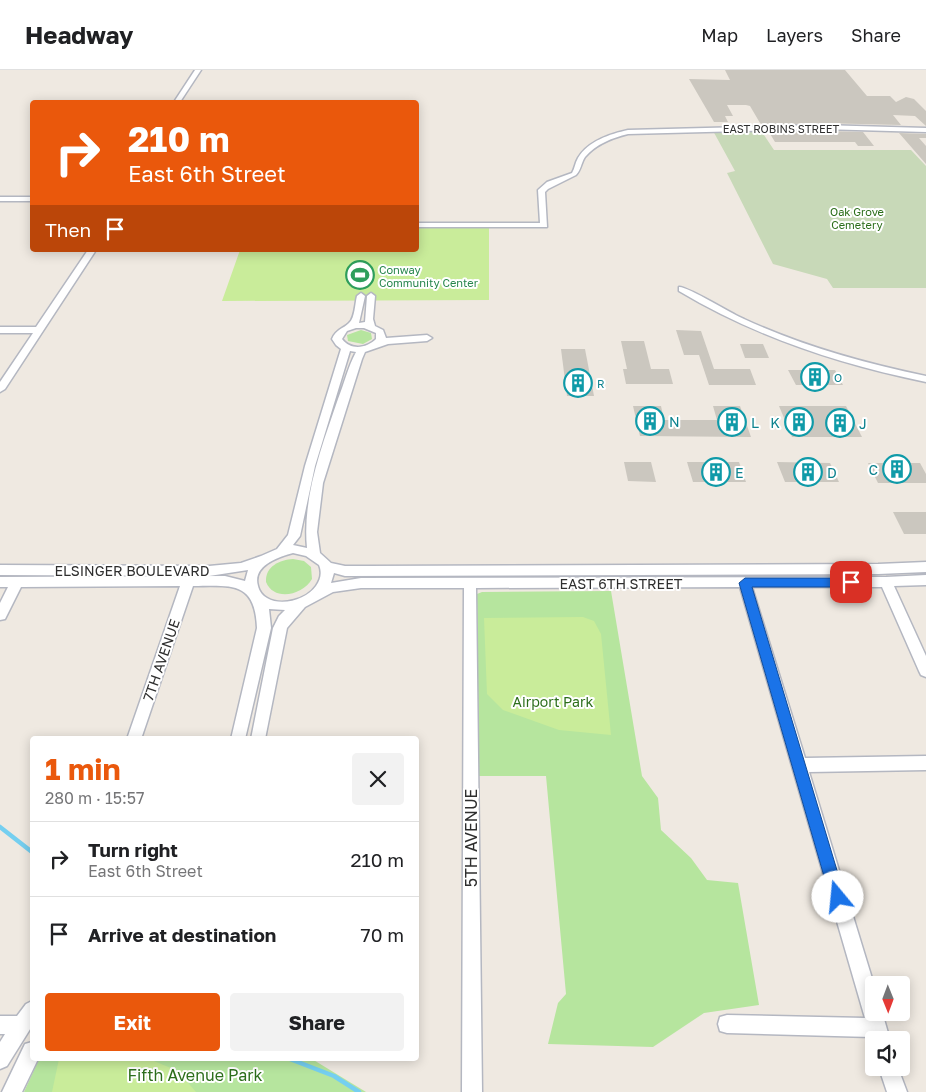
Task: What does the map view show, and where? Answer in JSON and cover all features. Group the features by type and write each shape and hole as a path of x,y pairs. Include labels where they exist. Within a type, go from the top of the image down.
{"street":[{"path":"178,100 198,70"},
{"name":"EAST ROBINS STREET","path":"419,224 544,225 541,192 548,183 572,175 578,169 581,158 601,139 637,130 821,127 926,130"},
{"path":"0,198 30,199"},
{"path":"0,389 91,252"},
{"path":"682,288 745,323 795,343 856,362 926,379"},
{"path":"351,326 371,327 380,332 427,338 386,341 362,349 346,348 339,343 338,336 356,320 361,296"},
{"path":"371,327 369,319 372,296"},
{"path":"0,330 39,330"},
{"path":"374,346 381,339 380,332"},
{"path":"239,736 264,628 263,610 256,595 251,575 262,560 282,550 294,536 310,466 346,348"},
{"path":"314,554 310,537 322,469 357,359 362,349"},
{"path":"259,736 280,628 300,604 317,594 324,585 327,576 326,566 314,554 304,550 282,550"},
{"name":"ELSINGER BOULEVARD","path":"0,570 209,571 242,567 262,560"},
{"name":"EAST 6TH STREET","path":"326,566 345,571 376,571 878,569 926,566"},
{"name":"EAST 6TH STREET","path":"317,594 331,588 361,583 745,583 926,580"},
{"name":"ELSINGER BOULEVARD","path":"0,582 232,582 256,595"},
{"path":"0,616 17,582"},
{"name":"7TH AVENUE","path":"135,736 188,582"},
{"path":"886,582 926,671"},
{"name":"5TH AVENUE","path":"470,583 472,1092"},
{"path":"745,583 878,1031"},
{"path":"256,595 282,606 300,604"},
{"path":"798,766 926,762"},
{"path":"0,1025 27,1018"},
{"path":"0,1059 27,1018"},
{"path":"727,1024 865,1033"},
{"path":"12,1092 30,1055"},
{"path":"892,1076 897,1092"}],"green space":[{"name":"Oak Grove Cemetery","path":"712,129 760,129 774,150 911,150 926,166 926,288 833,288 827,279 773,264 727,173 735,171"},
{"name":"Conway Community Center","path":"419,226 489,227 489,300 222,301 239,252 419,252"},
{"path":"361,330 371,333 372,339 363,344 348,341 347,335"},
{"path":"293,559 304,561 311,567 312,579 308,585 296,592 282,594 275,592 266,582 268,572 278,562"},
{"name":"Airport Park","path":"611,591 642,776 658,798 661,830 691,858 707,880 738,883 759,1005 704,1013 653,1047 548,1044 558,1003 566,994 546,776 479,776 477,594 482,592"},
{"name":"Airport Park","path":"583,617 594,621 601,634 611,735 559,730 503,710 487,694 484,618"},
{"name":"Fifth Avenue Park","path":"38,1061 315,1061 366,1092 24,1092"},
{"path":"59,1061 154,1061 178,1071 196,1092 52,1092"}],"building":[{"path":"725,70 845,70 867,96 890,96 896,102 906,97 914,99 926,111 926,126 915,116 893,115 901,125 821,123 764,125 760,123 750,106 746,105 727,105 733,116 725,116 728,122 714,122 689,79 730,80"},
{"path":"769,132 863,132 874,146 858,146 855,142 775,142"},
{"path":"899,133 926,134 926,138 919,138 926,146 926,164"},
{"path":"676,330 701,331 714,369 750,369 756,385 709,385 699,355 684,355"},
{"path":"621,341 644,341 651,369 669,369 673,384 626,384 623,369 627,369"},
{"path":"740,344 763,344 769,358 745,358"},
{"path":"561,349 585,349 594,396 567,396"},
{"name":"O","path":"788,370 835,370 843,385 796,385"},
{"path":"633,406 661,406 664,420 717,420 713,406 740,406 751,437 640,436"},
{"path":"779,406 846,406 862,437 792,437"},
{"path":"624,462 651,462 656,482 628,481"},
{"name":"E","path":"687,462 739,462 746,482 693,482"},
{"name":"D","path":"777,462 830,463 839,482 785,482"},
{"name":"C","path":"868,463 920,463 926,474 926,483 878,483"},
{"path":"893,512 926,512 926,534 904,534"}],"waterway":[{"path":"0,827 30,850"},
{"path":"295,1061 334,1076 359,1092"}],"place":[{"name":"Conway Community Center","path":"360,275"},
{"name":"O","path":"815,377"},
{"name":"R","path":"578,383"},
{"name":"N","path":"650,421"},
{"name":"L","path":"732,422"},
{"name":"K","path":"799,422"},
{"name":"J","path":"840,423"},
{"name":"C","path":"897,469"},
{"name":"E","path":"716,472"},
{"name":"D","path":"808,472"}],"route":[{"path":"838,897 745,583 851,582"}]}
